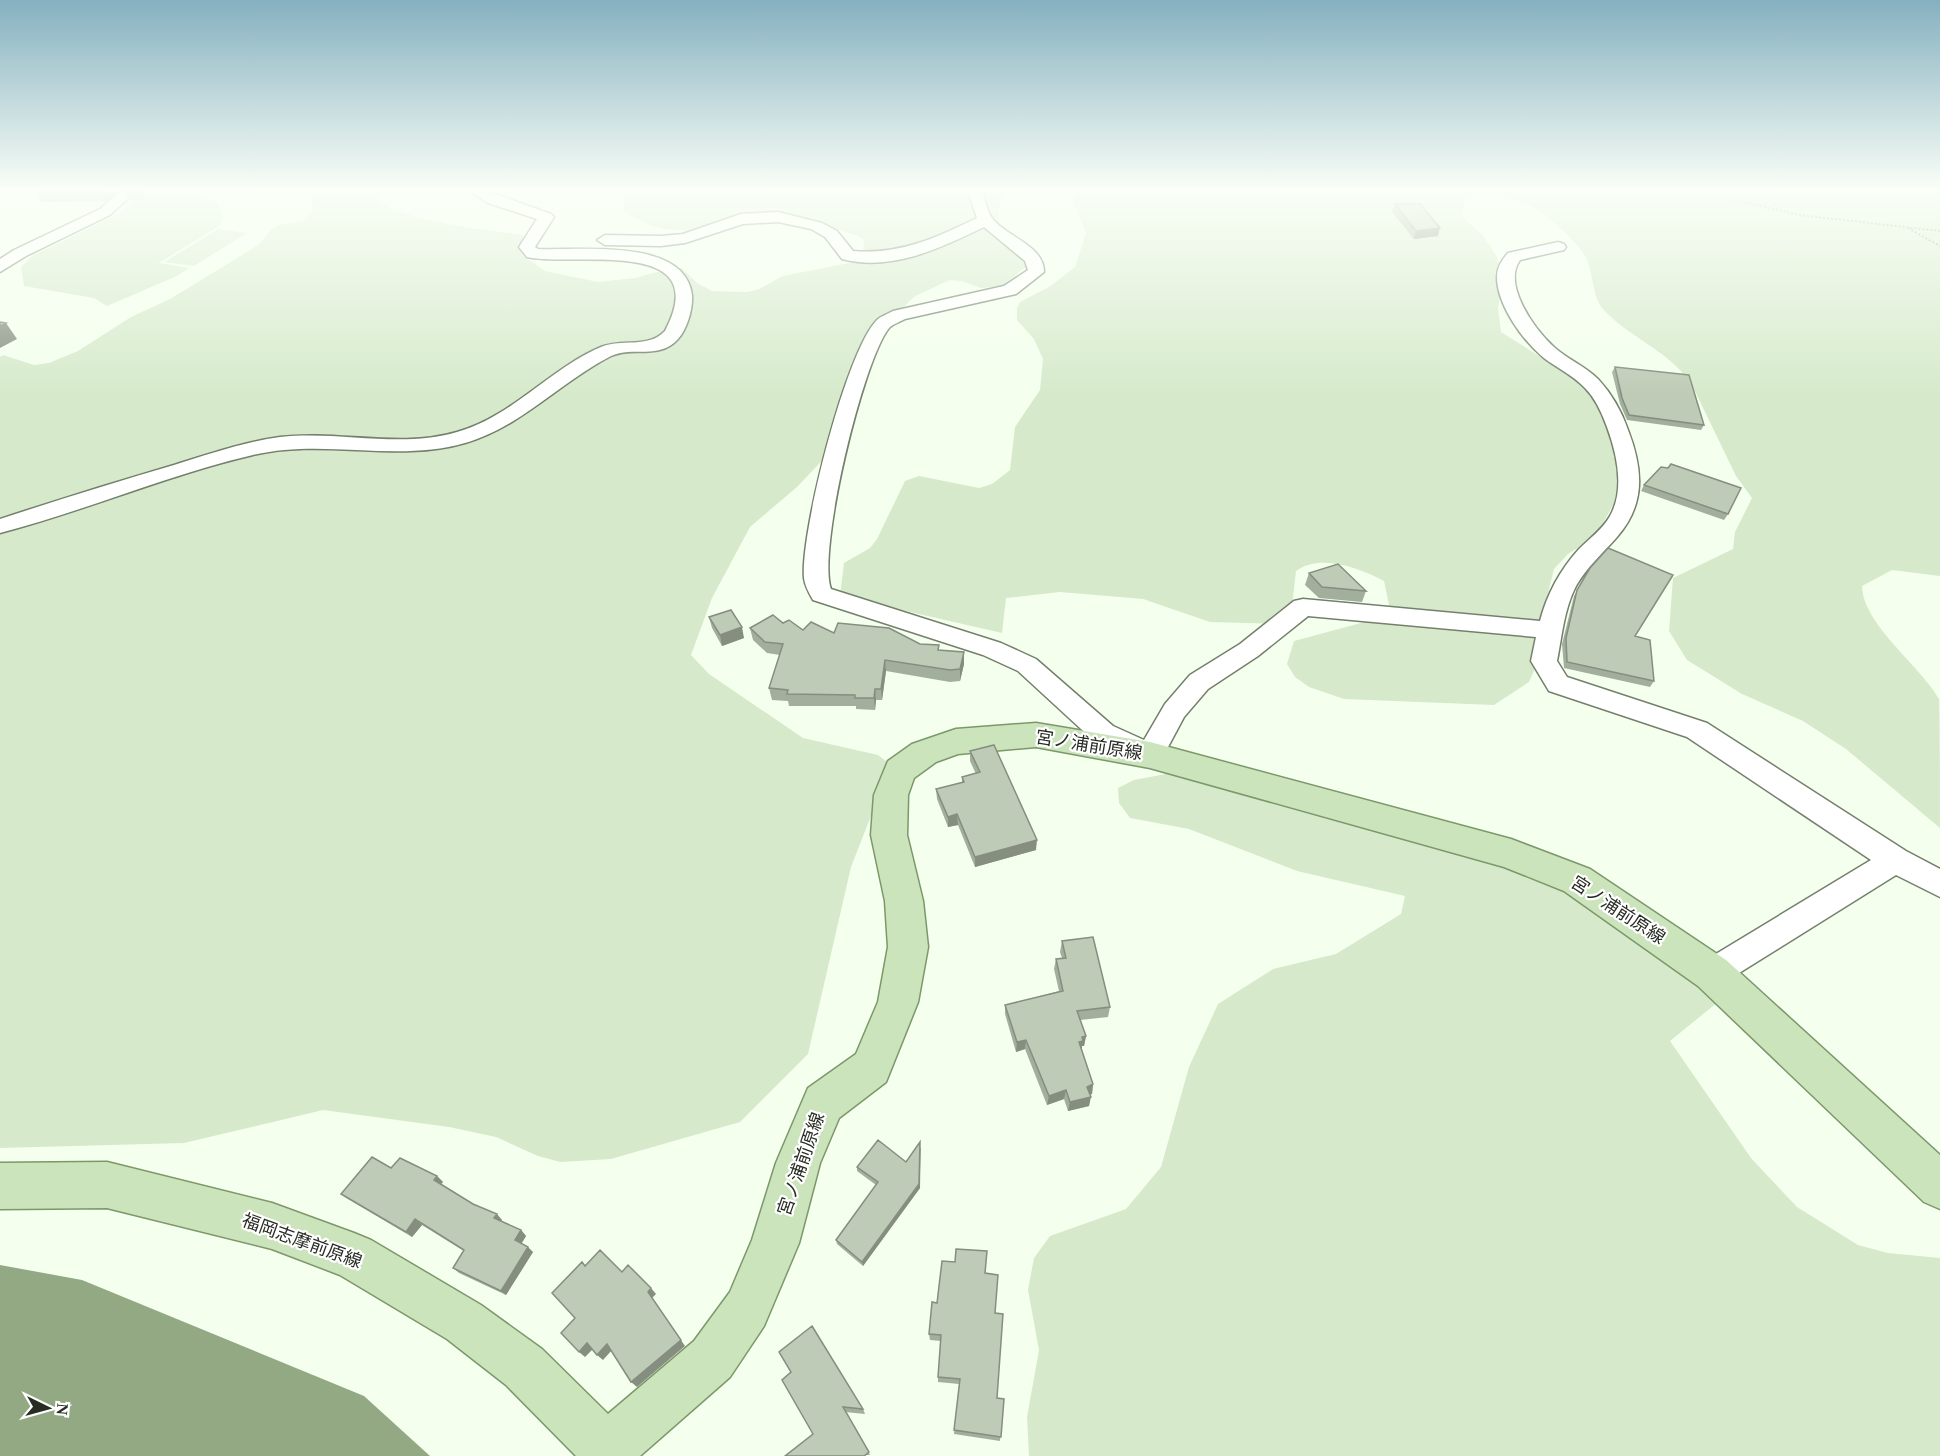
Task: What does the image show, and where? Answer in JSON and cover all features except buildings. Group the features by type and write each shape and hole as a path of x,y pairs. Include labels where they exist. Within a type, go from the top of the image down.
{"main road":[{"name":"宮ノ浦前原線","path":"610,1452 712,1359 747,1309 775,1243 798,1163 823,1102 871,1068 898,1002 908,947 904,901 890,835 891,795 900,770 924,753 956,742 997,736 1036,735 1150,754 1511,854 1577,880 1712,973 1940,1186"},
{"name":"福岡志摩前原線","path":"0,1186 107,1185 272,1226 354,1257 464,1322 524,1367 610,1452"}],"street":[{"path":"0,526 99,494 277,443 318,441 429,443 458,439 496,425 530,404 589,360 610,349 655,346 671,337 680,318 684,297 680,282 669,267 638,259"},
{"path":"1032,259 1036,272 1010,290 899,315 884,323 875,336 862,364 836,453 818,549 816,578 821,594 993,649 1027,665 1103,733 1150,754 1174,711 1199,682 1249,650 1303,608 1551,630"},
{"path":"1510,259 1505,270 1510,299 1528,329 1543,347 1589,381 1599,392 1620,436 1628,470 1630,498 1625,510 1564,586 1544,661 1558,684 1697,730 1895,860 1940,884"},
{"path":"1712,973 1895,860"}],"shaded area":[{"path":"29,259 166,259 159,263 189,268 177,276 107,306 94,298 24,286 21,267"},
{"path":"169,259 205,259 194,266 164,262"},
{"path":"235,259 528,259 545,271 598,282 635,278 671,268 682,268 697,283 712,291 747,292 759,289 783,276 849,263 855,259 1021,259 1027,266 1002,286 981,288 962,281 950,280 915,296 876,334 836,446 797,487 750,527 712,598 691,655 709,674 803,738 878,755 891,765 851,867 808,1054 740,1122 611,1159 560,1162 538,1156 496,1137 449,1127 323,1110 184,1143 0,1148 0,357 3,355 34,365 49,363 78,351 131,317 170,299"},
{"path":"1078,259 1498,259 1503,280 1498,308 1501,332 1585,385 1622,442 1629,477 1595,537 1568,554 1554,569 1543,613 1543,650 1529,682 1494,705 1344,699 1309,687 1295,677 1287,664 1294,641 1387,616 1389,605 1384,581 1364,571 1340,564 1316,563 1296,571 1291,615 1283,624 1210,622 1143,599 1060,592 1006,598 1002,633 840,596 844,563 870,548 877,539 905,481 919,476 979,488 992,484 1010,470 1015,427 1040,390 1043,359 1034,339 1017,320 1017,308 1020,302 1049,287 1075,267"},
{"path":"1940,259 1940,576 1892,570 1862,586 1865,601 1882,630 1931,686 1939,699 1940,828 1846,749 1803,721 1742,694 1687,660 1669,631 1673,578 1733,549 1735,532 1752,498 1736,476 1692,385 1672,363 1624,328 1602,308 1587,260"},
{"path":"1171,773 1509,856 1734,989 1670,1041 1751,1158 1797,1207 1858,1245 1888,1253 1940,1258 1940,1456 1029,1456 1027,1417 1039,1350 1028,1290 1034,1258 1050,1236 1126,1209 1161,1167 1189,1067 1218,1004 1273,969 1336,954 1401,914 1405,896 1297,871 1189,829 1130,818 1119,803 1118,788 1134,780"},
{"path":"0,1265 82,1280 364,1396 430,1456 0,1456"}]}
